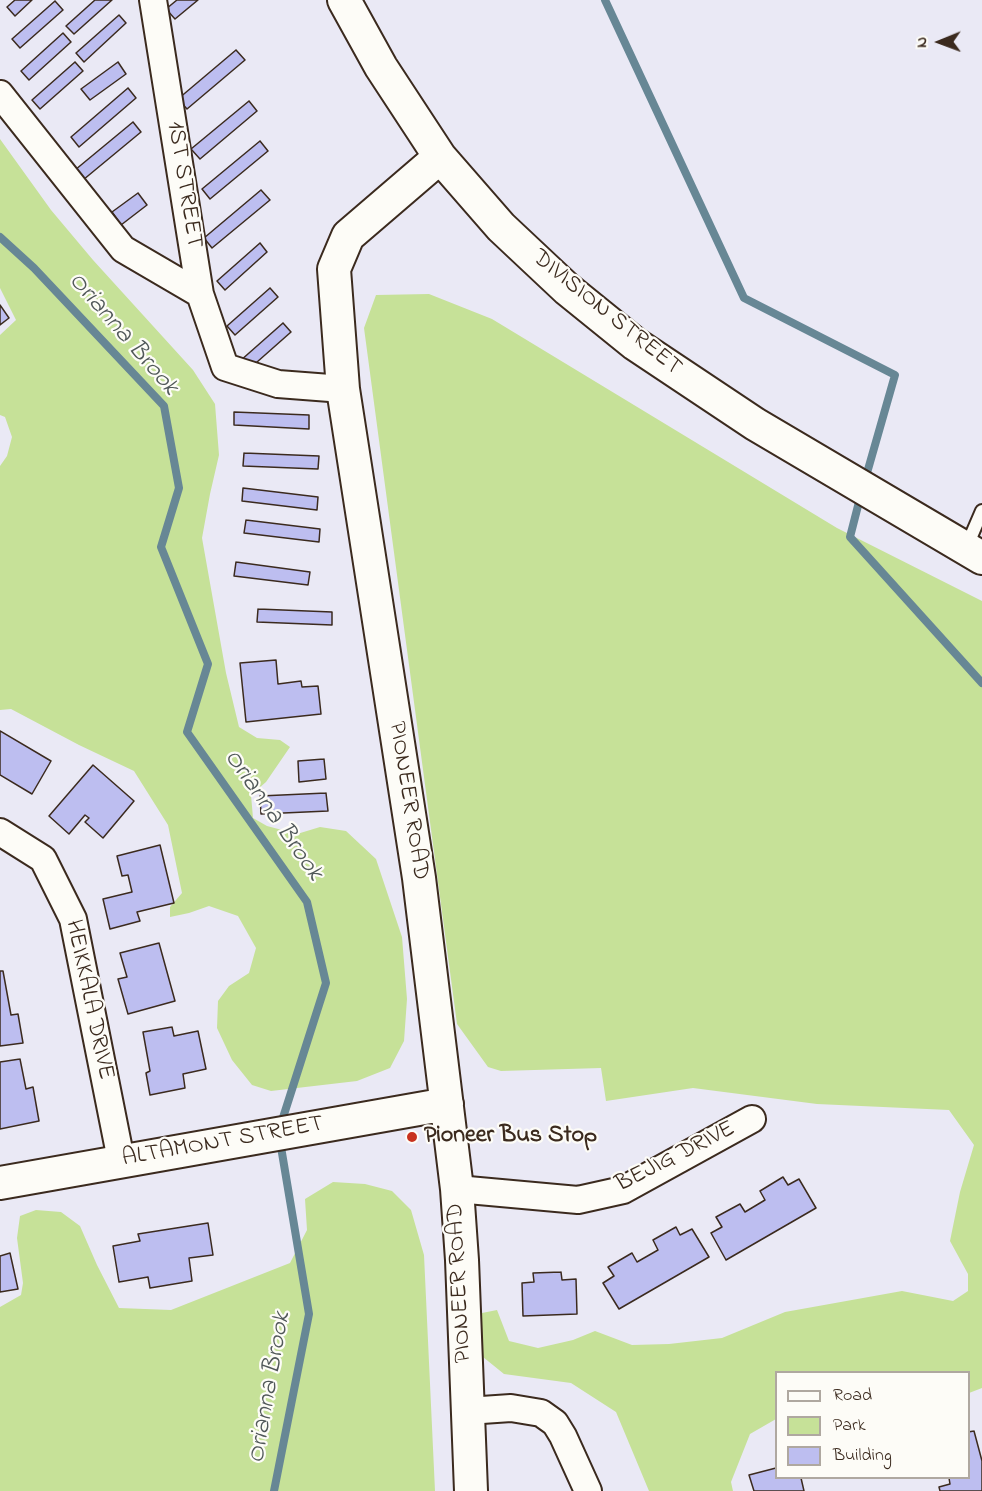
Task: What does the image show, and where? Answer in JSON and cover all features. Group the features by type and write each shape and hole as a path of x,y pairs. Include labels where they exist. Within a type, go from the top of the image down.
{"street":[{"name":"1ST STREET","path":"153,0 200,294 225,367 278,384 343,389"},
{"name":"DIVISION STREET","path":"344,0 381,67 440,157 501,227 567,289 635,344 755,424 974,553"},
{"path":"1,88 123,249 200,294"},
{"name":"PIONEER ROAD","path":"440,157 348,236 334,269 343,389 419,878 457,1189 471,1491"},
{"name":"HEIKKALA DRIVE","path":"0,832 43,859 74,919 121,1161"},
{"name":"ALTAMONT STREET","path":"0,1183 447,1104"},
{"name":"BEJIG DRIVE","path":"457,1189 578,1200 623,1190 752,1119"},
{"path":"467,1411 511,1408 541,1413 555,1423 563,1436 588,1491"}],"lane":[{"path":"974,553 982,511"}],"green space":[{"path":"0,139 51,210 193,370 215,404 219,455 202,538 226,673 239,727 257,738 280,740 290,747 266,782 251,795 253,818 267,826 297,834 320,827 346,831 376,859 402,937 407,999 404,1041 390,1068 357,1081 271,1091 252,1085 232,1060 217,1028 218,1001 229,986 249,973 256,948 238,916 209,906 170,917 170,907 182,893 168,825 134,771 11,709 0,710 0,466 7,456 12,437 5,417 0,415 0,335 16,320 0,288"},
{"path":"429,294 492,319 837,528 982,601 982,1388 970,1393 970,1371 775,1371 775,1420 750,1434 731,1482 733,1491 649,1491 616,1412 571,1383 504,1374 483,1357 475,1326 482,1313 497,1310 509,1341 538,1348 573,1340 595,1331 632,1345 669,1344 722,1338 785,1312 902,1291 953,1301 968,1291 968,1274 950,1241 960,1192 974,1145 949,1110 817,1104 693,1088 606,1101 601,1068 501,1071 488,1067 457,1024 364,328 376,295"},
{"path":"333,1182 365,1184 392,1191 411,1210 424,1255 435,1491 0,1491 0,1307 21,1295 23,1283 17,1238 20,1216 36,1210 61,1212 80,1226 119,1308 171,1310 290,1263 307,1230 305,1199"}],"building":[{"path":"15,0 32,0 15,16 7,7"},
{"path":"95,0 112,0 74,34 66,26"},
{"path":"177,0 198,0 175,19 166,9"},
{"path":"55,1 63,10 20,48 12,39"},
{"path":"119,15 126,23 84,62 76,53"},
{"path":"63,33 71,42 29,80 21,71"},
{"path":"236,50 245,60 187,109 178,99"},
{"path":"75,62 83,71 40,109 32,100"},
{"path":"118,62 126,74 90,100 81,89"},
{"path":"128,88 136,98 79,147 71,137"},
{"path":"249,101 257,111 200,159 191,149"},
{"path":"133,122 141,132 83,180 75,170"},
{"path":"260,141 268,151 210,199 202,189"},
{"path":"261,190 270,200 212,248 204,238"},
{"path":"138,193 147,205 121,225 112,212"},
{"path":"260,243 267,252 225,290 217,281"},
{"path":"270,288 278,297 235,335 227,326"},
{"path":"0,305 9,318 0,325"},
{"path":"283,323 291,332 248,370 240,361"},
{"path":"234,412 309,415 309,429 234,425"},
{"path":"244,453 319,456 318,469 243,466"},
{"path":"243,488 318,497 317,510 242,501"},
{"path":"246,520 320,529 319,542 244,533"},
{"path":"236,562 310,572 308,585 234,576"},
{"path":"258,609 332,612 332,625 257,622"},
{"path":"276,660 278,684 301,681 302,687 318,686 321,714 246,722 240,663"},
{"path":"0,731 51,761 32,794 0,775"},
{"path":"324,759 326,779 299,782 298,761"},
{"path":"93,765 134,801 103,838 85,822 89,818 85,815 69,834 49,816"},
{"path":"326,793 328,811 261,814 260,796"},
{"path":"160,845 174,903 137,912 140,921 110,929 103,899 132,892 128,875 122,876 117,856"},
{"path":"159,943 175,1001 128,1014 118,979 127,977 120,953"},
{"path":"0,971 3,971 11,1015 18,1014 23,1043 0,1046"},
{"path":"172,1027 174,1036 198,1031 206,1069 183,1074 185,1088 150,1095 146,1073 150,1071 143,1032"},
{"path":"20,1059 26,1089 33,1087 39,1121 0,1129 0,1062"},
{"path":"783,1177 788,1185 799,1179 816,1208 726,1260 711,1233 722,1227 716,1217 740,1204 745,1212 765,1200 760,1191"},
{"path":"208,1223 213,1255 189,1258 192,1281 150,1288 148,1277 119,1282 113,1246 140,1241 138,1234"},
{"path":"676,1227 680,1235 692,1229 709,1257 619,1309 603,1283 614,1276 608,1267 632,1253 637,1262 658,1250 653,1240"},
{"path":"10,1253 18,1289 0,1292 0,1256"},
{"path":"561,1272 562,1280 576,1279 577,1314 523,1316 522,1283 534,1282 533,1273"},
{"path":"974,1431 982,1461 982,1491 940,1491 939,1487 950,1484 949,1479 970,1479 970,1432"},
{"path":"775,1468 775,1479 801,1479 804,1491 754,1491 749,1475"}],"waterway":[{"path":"605,0 744,298 895,375 865,480"},
{"name":"Orianna Brook","path":"0,237 34,268 164,406 179,488 161,547 208,664 187,732 307,902 326,983 280,1127"},
{"path":"861,494 850,537 982,683"},
{"name":"Orianna Brook","path":"274,1491 309,1314 280,1141"}],"place":[{"name":"Pioneer Bus Stop","path":"412,1137"}]}
